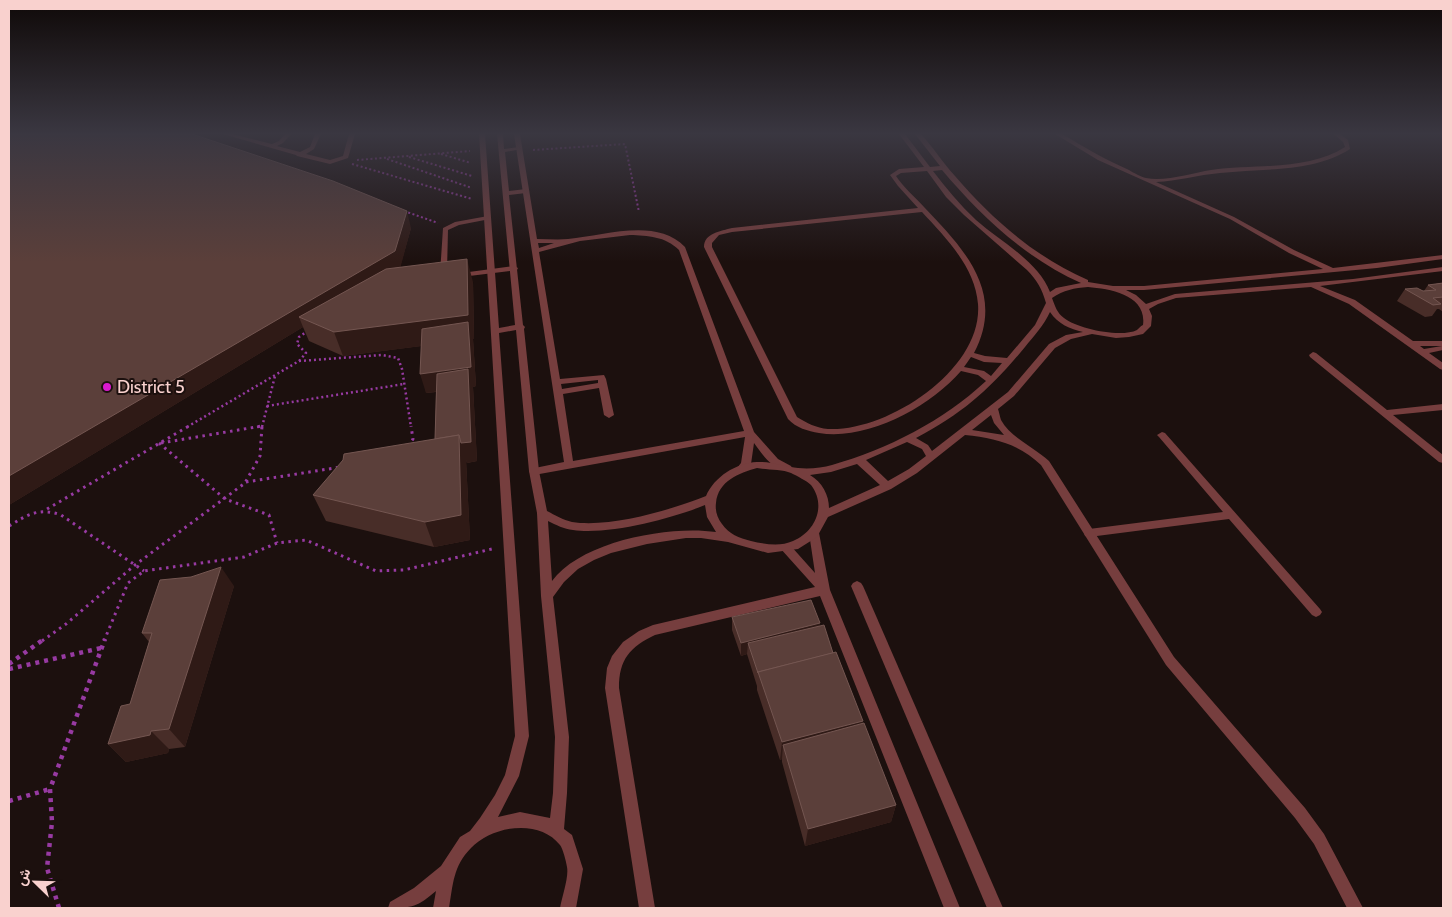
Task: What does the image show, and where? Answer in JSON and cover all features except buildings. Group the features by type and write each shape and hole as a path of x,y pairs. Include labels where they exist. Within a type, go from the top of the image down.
{"street":[{"path":"441,908 440,894 446,872 458,852 496,810 514,772 522,736 486,177"},
{"path":"504,177 534,471 542,513 562,737 560,793 556,830"},
{"path":"524,177 569,464"},
{"path":"895,177 923,210 959,252 979,292 982,304 980,329 969,354 959,368 929,395 885,419 864,426 831,433 805,428 793,419 708,247 708,242 717,234 732,230 923,210"},
{"path":"935,177 966,213 1039,278 1053,314 1063,322 1094,334"},
{"path":"825,514 913,472 1011,394 1052,346 1069,337 1094,334 1127,335 1139,331 1146,325 1148,316 1144,308 1123,293 1052,268 990,217 952,177"},
{"path":"1136,177 1235,219 1291,256 1333,270"},
{"path":"1141,179 1186,177"},
{"path":"1179,195 1176,188 1180,178"},
{"path":"505,193 526,191"},
{"path":"488,218 448,226 444,231 444,274 453,276 514,268"},
{"path":"534,241 568,241 648,233 672,238 680,245 750,433 774,461 809,479 819,489 825,501 825,514 822,524 804,541 786,548 767,549 748,546 717,535 686,534 596,553 572,566 558,580 548,596"},
{"path":"536,251 568,241"},
{"path":"1108,288 1144,288 1295,271 1333,270 1443,257"},
{"path":"1416,260 1432,270"},
{"path":"1144,308 1155,302 1181,296 1310,286 1443,269"},
{"path":"1346,282 1347,293 1352,302"},
{"path":"742,468 757,465 819,472 909,439 937,422 991,381 1037,329 1045,316 1049,301 1055,290 1064,286 1093,284"},
{"path":"1310,286 1352,302 1443,367"},
{"path":"495,331 520,327"},
{"path":"1410,344 1443,343"},
{"path":"1423,352 1443,348"},
{"path":"969,354 984,359 1008,361"},
{"path":"1313,355 1443,460"},
{"path":"959,368 981,373 991,381"},
{"path":"557,387 602,377 609,415"},
{"path":"1385,413 1443,407"},
{"path":"994,409 1002,427 1013,440"},
{"path":"962,432 1013,440 1027,446 1045,463 1158,643 1184,680 1300,813 1319,839 1355,908"},
{"path":"534,471 750,433"},
{"path":"731,539 713,520 710,510 710,499 721,480 746,464 750,433"},
{"path":"1162,435 1316,612"},
{"path":"909,439 924,447 931,456"},
{"path":"858,459 887,486"},
{"path":"542,513 563,523 589,527 676,512 710,499"},
{"path":"1089,533 1230,514"},
{"path":"814,533 824,590 952,908"},
{"path":"786,548 824,590"},
{"path":"857,586 995,908"},
{"path":"648,908 612,688 611,675 620,652 638,636 653,630 824,590"},
{"path":"476,834 497,822 518,818 539,820 556,830 569,846 575,867 574,891 568,908"},
{"path":"396,908 420,894 446,872"}],"path":[{"path":"396,177 472,199"},
{"path":"439,177 472,188"},
{"path":"632,177 639,212"},
{"path":"402,211 448,226"},
{"path":"9,526 35,511 47,508 299,361 306,353 297,344 299,337 316,326"},
{"path":"299,361 382,355 398,358 405,384 413,439 404,451"},
{"path":"9,664 79,614 135,565 225,499 245,482 260,456 262,426 275,376"},
{"path":"267,406 405,384"},
{"path":"159,443 262,426"},
{"path":"159,443 225,499 269,515 277,543"},
{"path":"245,482 348,466"},
{"path":"47,508 144,571"},
{"path":"59,908 47,868 52,822 50,789 101,648 128,583 144,571 168,566 244,557 277,543 306,540 376,571 404,570 445,558 509,545"},
{"path":"9,669 101,648"},
{"path":"9,801 50,789"}],"place":[{"name":"District 5","path":"107,387"}]}
